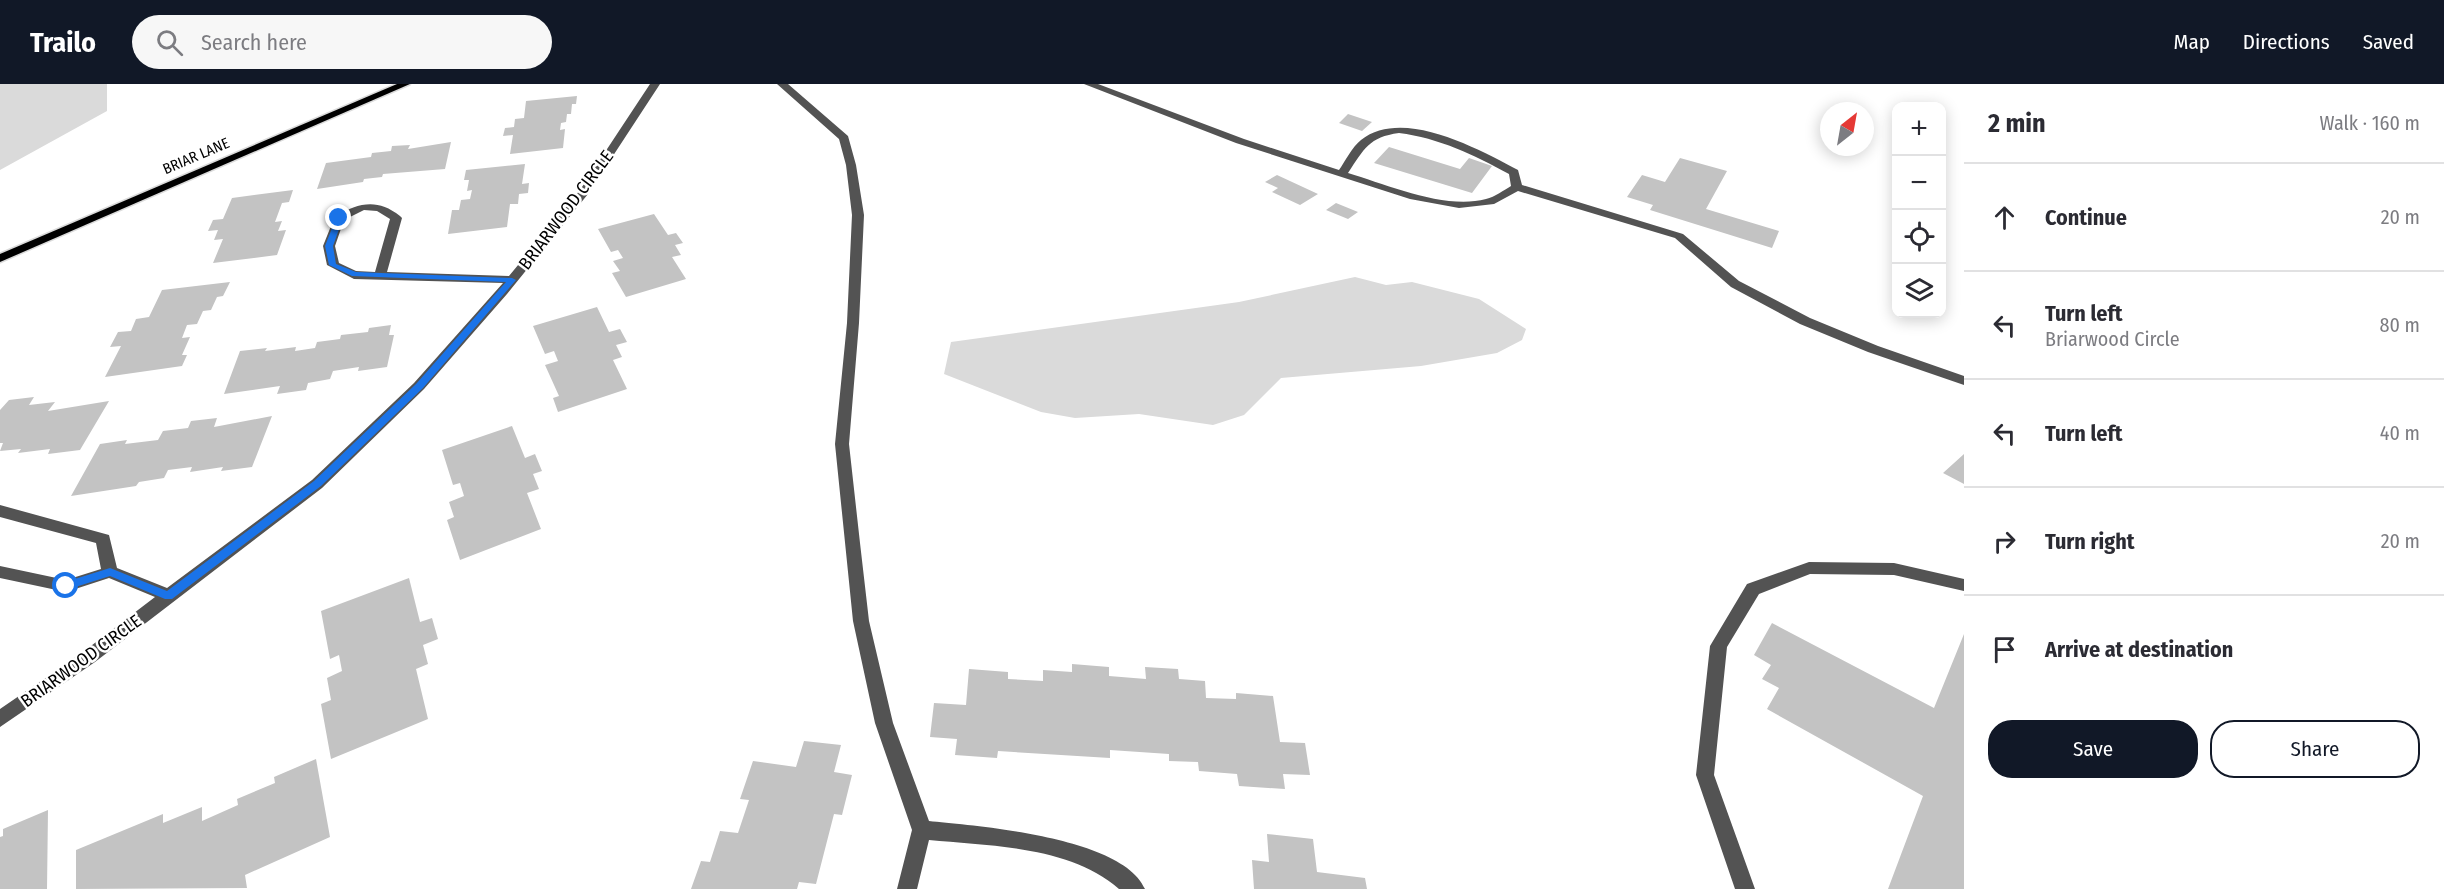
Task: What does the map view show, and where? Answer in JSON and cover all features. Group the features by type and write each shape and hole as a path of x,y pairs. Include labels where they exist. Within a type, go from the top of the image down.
{"main road":[{"name":"BRIAR LANE","path":"0,258 405,84"}],"street":[{"name":"BRIARWOOD CIRCLE","path":"0,720 89,657 317,484 419,386 512,280 584,192 655,84"},
{"path":"782,84 844,138 851,165 858,215 853,323 842,444 861,621 884,723 922,830 907,889"},
{"path":"1089,84 1240,141 1410,196 1459,205 1490,202 1516,187 1678,236 1735,284 1805,321 1873,349 1964,381"},
{"path":"1341,175 1366,140 1393,130 1416,131 1470,149 1514,172 1516,187"},
{"path":"380,275 396,218 385,208 359,207 339,218 329,246 333,265 354,275 512,280"},
{"path":"0,511 103,539 110,572"},
{"path":"1745,889 1705,775 1719,646 1753,589 1809,567 1894,569 1964,585"},
{"path":"0,572 66,586 110,572 169,596"},
{"path":"922,830 1009,838 1078,855 1118,873 1135,889"}],"shaded area":[{"path":"0,84 107,84 107,111 0,170"},
{"path":"1355,277 1386,285 1412,282 1479,299 1526,329 1522,340 1497,353 1421,366 1281,378 1244,415 1213,425 1139,414 1075,418 1041,412 944,374 951,342 1239,302"}],"building":[{"path":"577,96 576,104 572,104 571,114 567,114 566,122 561,123 560,130 565,129 563,148 510,154 513,135 503,136 505,128 514,127 515,119 524,118 526,101"},
{"path":"1348,114 1372,122 1362,131 1339,123"},
{"path":"451,142 445,169 383,174 382,177 364,179 363,182 317,189 326,163 371,157 372,153 391,151 392,146 410,145 408,149"},
{"path":"1389,147 1460,169 1469,158 1492,166 1472,193 1374,163"},
{"path":"1680,158 1727,171 1706,209 1779,231 1772,248 1650,210 1653,205 1627,197 1642,175 1665,182"},
{"path":"525,164 522,184 529,183 528,193 519,194 518,204 510,204 507,227 448,234 452,210 459,210 461,200 470,199 472,190 467,191 469,180 464,180 466,170"},
{"path":"1277,175 1318,194 1300,205 1272,192 1278,188 1265,182"},
{"path":"293,190 289,202 282,203 275,222 282,221 278,231 286,230 277,255 213,263 223,239 214,240 218,230 208,231 213,220 223,219 232,198"},
{"path":"1336,203 1358,212 1348,219 1326,210"},
{"path":"654,214 668,235 676,233 683,243 675,245 681,255 672,257 686,279 626,297 612,273 620,271 613,261 623,258 618,250 611,252 598,229"},
{"path":"230,282 223,296 217,297 211,310 203,311 197,324 187,325 182,338 190,337 182,355 187,355 182,366 105,377 121,346 110,347 118,332 131,331 136,319 149,317 162,290"},
{"path":"597,307 609,332 620,329 627,342 616,345 622,357 613,360 627,389 558,412 553,398 559,396 545,365 558,361 554,351 545,354 533,326"},
{"path":"391,325 389,335 394,335 387,367 358,371 359,367 333,371 330,379 308,383 306,390 277,394 280,386 224,394 240,351 296,347 295,351 315,348 317,342 340,339 341,335 368,332 369,328"},
{"path":"34,397 29,405 55,402 48,411 109,401 80,450 48,454 50,449 18,453 21,449 0,451 3,443 0,443 0,410 9,400"},
{"path":"272,416 252,467 221,471 223,467 190,472 192,467 168,470 164,478 139,482 136,486 71,496 100,444 127,440 125,444 158,440 163,431 188,428 191,421 217,418 214,427"},
{"path":"512,426 525,458 535,454 542,471 533,474 539,489 527,493 541,529 460,560 447,520 454,517 449,502 464,496 460,483 453,485 442,450"},
{"path":"1964,454 1964,484 1943,473"},
{"path":"409,578 420,622 432,618 438,639 423,645 428,664 416,669 428,719 331,759 321,704 331,700 327,678 342,671 339,655 330,659 321,611"},
{"path":"1772,623 1934,708 1964,634 1964,889 1888,889 1923,796 1767,709 1779,688 1762,679 1771,665 1754,655"},
{"path":"1072,664 1109,667 1109,676 1146,679 1145,667 1178,669 1179,679 1205,681 1206,698 1236,699 1236,693 1273,696 1280,742 1305,743 1310,775 1283,774 1285,789 1239,786 1237,774 1199,771 1198,762 1169,761 1169,754 1110,750 1110,758 998,751 997,758 955,755 957,739 930,737 934,703 966,705 969,669 1008,672 1008,679 1043,681 1043,670 1072,672"},
{"path":"804,741 841,745 834,772 852,775 842,815 834,814 816,884 799,882 797,889 691,889 701,861 710,862 720,831 738,833 749,800 740,799 753,761 796,767"},
{"path":"316,759 330,837 245,875 247,888 76,889 76,850 163,814 163,823 202,807 202,821 238,805 237,799 275,783 274,777"},
{"path":"48,810 47,889 0,889 0,837 3,836 3,829"},
{"path":"1267,834 1313,839 1317,872 1365,878 1367,889 1254,889 1252,860 1269,862"}],"route":[{"path":"66,586 110,572 169,596 317,484 419,386 512,280 354,275 333,265 329,246 339,218"}]}
